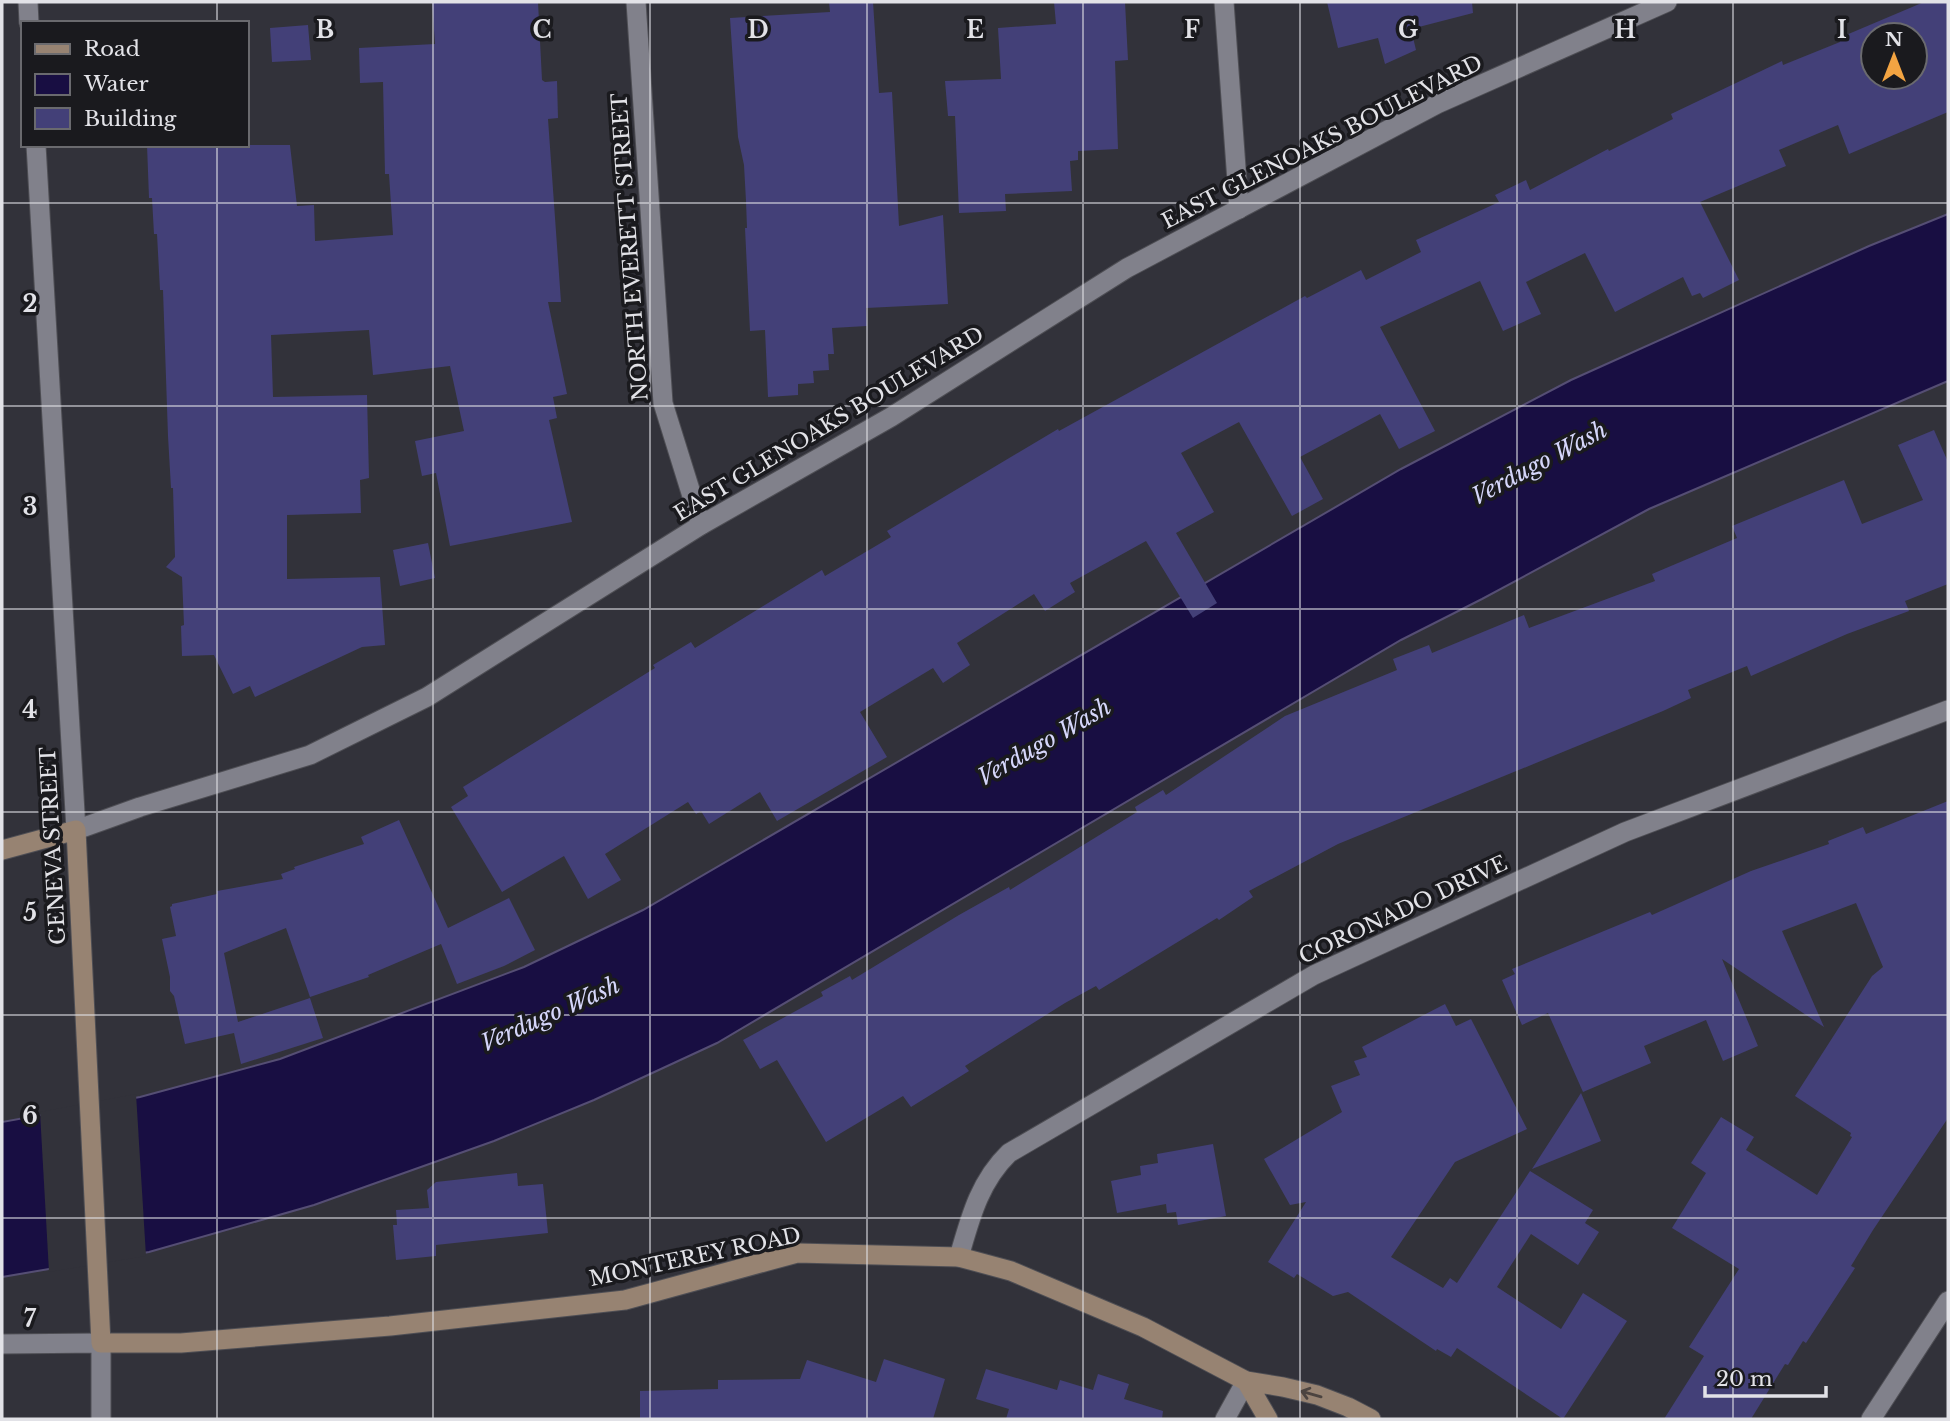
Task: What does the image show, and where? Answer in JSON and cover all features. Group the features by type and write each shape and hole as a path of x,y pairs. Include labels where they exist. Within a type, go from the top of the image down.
{"main road":[{"name":"EAST GLENOAKS BOULEVARD","path":"2,850 76,830"},
{"name":"GENEVA STREET","path":"76,830 101,1343"},
{"name":"MONTEREY ROAD","path":"101,1343 181,1343 338,1331 625,1300 797,1253 959,1257 1011,1271 1143,1327 1246,1381 1317,1395 1371,1419"},
{"path":"1246,1381 1268,1419"}],"street":[{"path":"27,2 29,21"},
{"name":"NORTH EVERETT STREET","path":"636,2 663,403 701,525"},
{"path":"1224,2 1238,209"},
{"name":"EAST GLENOAKS BOULEVARD","path":"76,830 140,807 310,755 427,698 701,525 891,417 1127,268 1437,104 1667,2"},
{"name":"GENEVA STREET","path":"36,147 76,830"},
{"name":"CORONADO DRIVE","path":"959,1257 979,1194 994,1168 1009,1153 1314,975 1625,832 1948,710"},
{"path":"1871,1419 1948,1301"},
{"name":"GENEVA STREET","path":"101,1343 101,1419"},
{"name":"MONTEREY ROAD","path":"2,1344 101,1343"},
{"path":"1226,1419 1246,1381"}],"water":[{"name":"Verdugo Wash","path":"1948,214 1948,381 1649,509 1401,640 717,1043 594,1100 494,1141 314,1205 149,1252 2,1277 2,1122 140,1097 280,1059 524,967 643,910 1401,469 1571,380 1869,246"}],"pier":[{"path":"136,1094 146,1256 49,1272 40,1112"}],"building":[{"path":"432,2 538,2 542,80 557,81 558,118 548,119 561,302 548,302 567,394 553,397 557,418 549,420 572,522 450,546 436,473 422,476 415,441 464,431 450,366 373,375 369,330 271,335 273,397 367,395 369,478 360,480 361,513 287,515 287,579 380,577 385,645 362,647 255,697 250,686 233,694 214,655 182,656 182,577 166,567 175,557 173,488 168,436 163,290 160,290 152,198 149,198 147,147 290,145 297,206 314,205 315,241 393,235 389,174 385,174 383,82 360,83 359,48 435,44"},
{"path":"829,2 873,2 879,93 892,92 899,226 943,215 948,304 866,308 867,326 832,328 834,354 828,354 829,370 813,371 814,383 798,384 798,395 768,397 765,330 750,331 744,165 738,137 730,18 830,12"},
{"path":"1054,2 1125,2 1128,60 1115,61 1118,149 1078,151 1078,160 1070,161 1072,191 1005,194 1006,211 959,213 955,116 948,116 945,81 1001,79 998,28 1056,24"},
{"path":"1327,2 1472,2 1473,13 1411,29 1416,50 1385,64 1378,38 1338,48"},
{"path":"1924,2 1948,2 1948,112 1849,154 1838,125 1779,150 1786,166 1700,202 1739,280 1703,298 1700,293 1692,296 1683,277 1615,312 1585,253 1526,282 1541,314 1503,331 1480,281 1380,327 1435,431 1399,449 1380,414 1300,457 1323,499 1292,516 1239,422 1181,453 1214,512 1176,533 1217,603 1193,618 1146,541 1070,583 1075,592 1045,611 1034,594 957,643 970,665 943,683 933,668 860,712 887,757 777,821 760,792 709,824 701,811 696,814 688,802 605,854 621,880 588,899 564,856 502,892 451,807 468,796 463,787 655,668 653,665 691,642 695,648 822,570 825,576 891,537 887,531 1058,429 1059,431 1305,296 1307,298 1361,270 1366,280 1421,252 1416,240 1499,202 1495,195 1526,180 1530,190 1673,119 1671,114 1782,61 1783,65 1840,42 1839,38 1859,30 1859,91 1929,91 1929,21 1879,21"},
{"path":"308,25 311,60 272,62 270,28"},
{"path":"1934,430 1948,462 1948,584 1905,601 1909,611 1847,634 1751,676 1747,666 1688,690 1691,698 1663,711 1338,844 1249,891 1253,897 1219,920 1217,918 1099,990 1096,986 1065,1003 965,1066 969,1071 911,1107 903,1096 826,1142 777,1060 760,1069 743,1040 823,996 821,992 850,976 852,980 959,915 1009,887 1010,890 1137,812 1135,807 1163,790 1166,795 1285,716 1397,670 1393,659 1429,645 1432,653 1524,615 1529,628 1655,581 1652,574 1737,538 1732,526 1844,480 1862,524 1923,500 1898,445"},
{"path":"428,543 435,578 400,586 393,550"},
{"path":"1948,801 1948,1118 1873,1230 1851,1266 1855,1268 1806,1343 1803,1341 1788,1365 1785,1364 1751,1419 1664,1419 1704,1356 1689,1347 1739,1269 1672,1228 1706,1173 1691,1163 1721,1117 1754,1137 1746,1150 1817,1195 1852,1137 1851,1133 1795,1096 1872,976 1883,967 1856,903 1782,931 1824,1027 1722,959 1758,1046 1723,1061 1706,1020 1644,1046 1651,1063 1583,1092 1548,1013 1522,1025 1502,980 1515,974 1512,969 1650,912 1652,915 1751,871 1829,844 1828,841 1863,827 1866,834"},
{"path":"399,820 448,928 509,898 535,950 504,966 457,984 441,944 368,975 369,977 310,997 286,928 224,953 238,1022 310,998 323,1038 241,1064 234,1033 185,1044 174,996 170,991 170,977 162,939 176,936 170,907 172,904 217,894 217,891 283,879 281,874 295,869 294,867 364,844 361,837"},
{"path":"1445,1004 1456,1026 1471,1019 1527,1129 1455,1162 1391,1257 1443,1288 1450,1278 1457,1283 1530,1171 1593,1210 1585,1223 1599,1232 1578,1265 1531,1234 1497,1287 1561,1329 1583,1293 1627,1321 1563,1419 1457,1348 1451,1357 1437,1349 1436,1351 1348,1292 1333,1296 1297,1274 1294,1278 1268,1262 1306,1202 1290,1205 1264,1159 1342,1112 1331,1086 1360,1075 1354,1061 1367,1057 1362,1047"},
{"path":"1581,1093 1601,1141 1532,1169"},
{"path":"1213,1144 1226,1216 1178,1225 1176,1212 1167,1213 1166,1204 1117,1213 1111,1181 1141,1175 1140,1166 1158,1163 1157,1154"},
{"path":"517,1173 518,1186 543,1184 548,1233 436,1245 436,1256 396,1260 393,1225 397,1225 396,1210 429,1208 427,1190 436,1182"},
{"path":"884,1359 945,1379 933,1419 640,1419 640,1391 718,1389 718,1380 800,1379 807,1360 876,1382"},
{"path":"986,1369 1057,1390 1060,1380 1093,1390 1098,1374 1129,1384 1124,1399 1163,1411 1162,1419 1006,1419 1009,1409 976,1399"}]}
